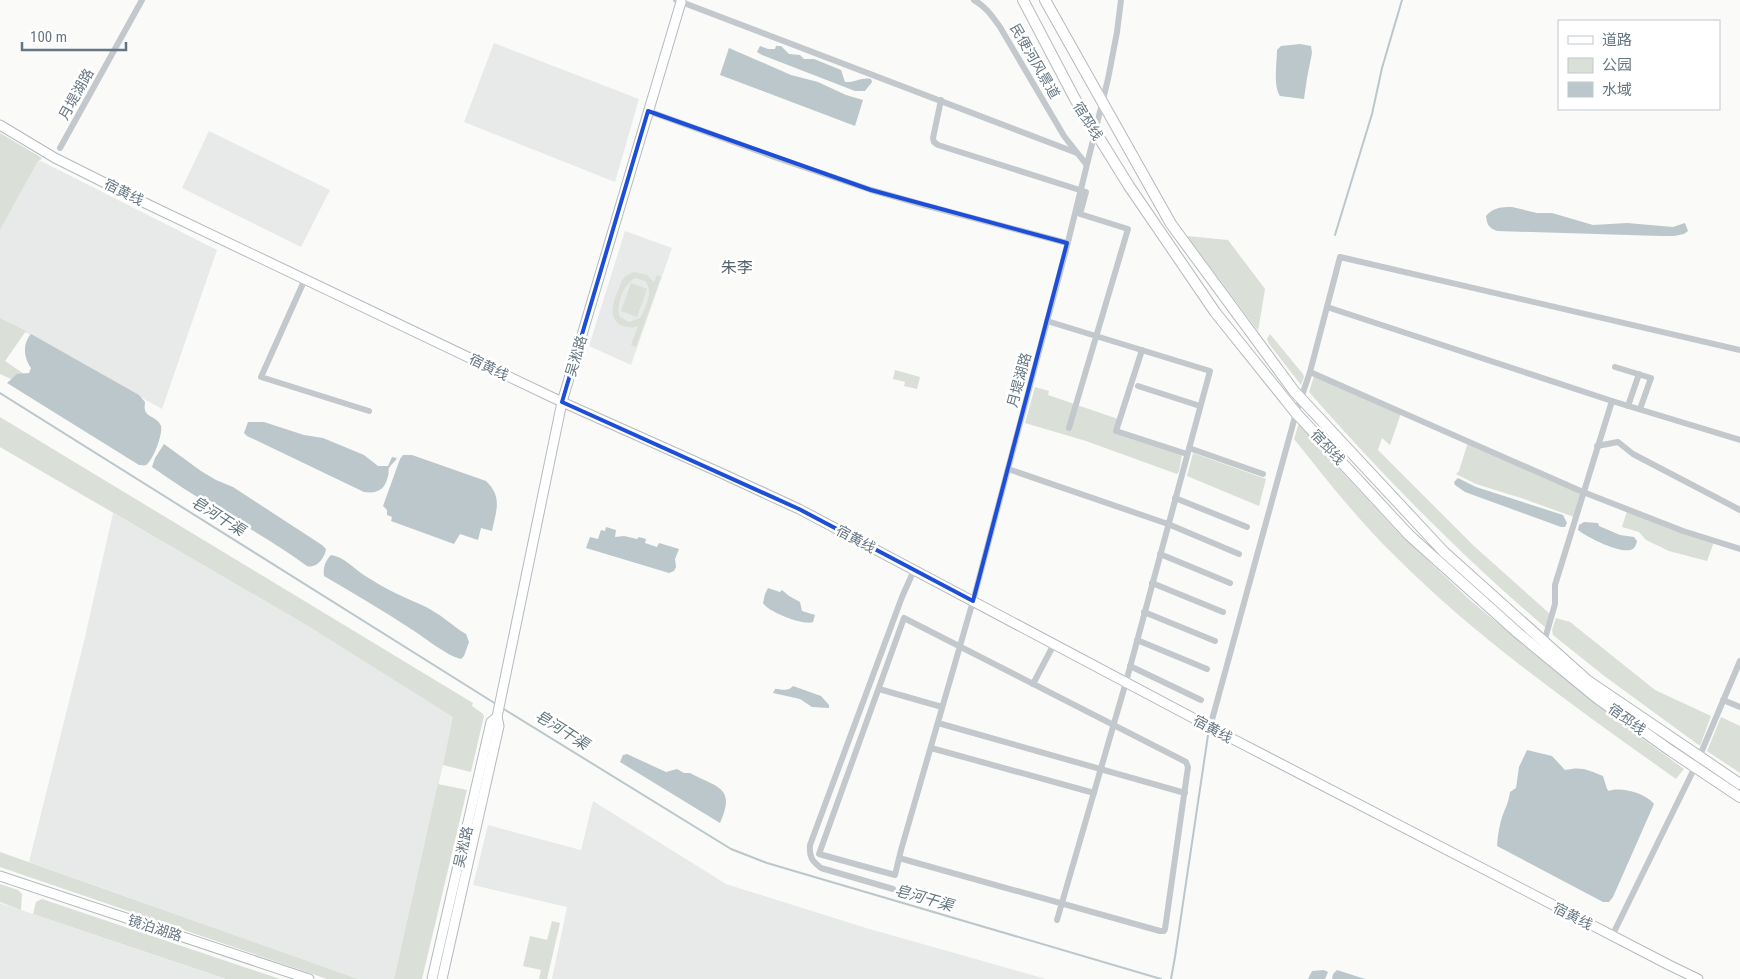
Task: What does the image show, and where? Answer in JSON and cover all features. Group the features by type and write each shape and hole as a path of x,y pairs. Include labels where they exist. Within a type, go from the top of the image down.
{"main road":[{"name":"宿邳线","path":"1023,0 1075,99 1134,193 1215,312 1296,413 1409,535 1518,633 1597,698 1740,798"},
{"name":"宿邳线","path":"1045,0 1171,224 1294,391 1444,552 1588,681 1740,784"},
{"name":"吴淞路","path":"442,979 499,726 497,717 562,402 679,1"},
{"name":"宿黄线","path":"0,125 65,163 305,279 562,402 799,509 1210,727 1698,979"},
{"name":"吴淞路","path":"432,979 491,722 497,717"},
{"name":"镜泊湖路","path":"0,876 309,979"}],"street":[{"name":"月堤湖路","path":"60,148 142,0"},
{"name":"民便河风景道","path":"974,0 990,13 1000,27 1064,136 1086,164"},
{"name":"月堤湖路","path":"899,858 973,601 1068,243 1102,102 1121,0"},
{"path":"679,1 1077,153"},
{"path":"941,100 932,138 938,145 1086,192 1080,214 1128,229 1069,428"},
{"path":"648,111 871,190 924,206 1068,243"},
{"path":"1210,727 1296,413 1302,399 1328,307 1340,257 1740,350"},
{"path":"305,279 261,377 369,411"},
{"path":"1328,307 1612,401 1740,440"},
{"path":"1047,321 1210,371 1126,682 1058,920"},
{"path":"1142,350 1116,431 1263,474"},
{"path":"1615,367 1651,378 1640,409"},
{"path":"1310,372 1584,492 1683,531 1740,549"},
{"path":"1628,406 1638,374"},
{"path":"1138,386 1200,406"},
{"path":"1544,642 1555,604 1556,585 1612,401"},
{"path":"1597,446 1618,442 1634,454 1740,510"},
{"path":"1008,469 1168,524 1238,554"},
{"path":"1175,498 1247,527"},
{"path":"1160,554 1230,583"},
{"path":"894,888 822,868 813,862 810,856 810,844 914,570"},
{"path":"1152,583 1224,612"},
{"path":"1144,612 1216,641"},
{"path":"904,618 960,646 1186,762 1188,767 1164,931 899,858 895,874 819,854 904,618"},
{"path":"1137,640 1207,669"},
{"path":"1033,684 1054,644"},
{"path":"1612,936 1695,767 1740,661"},
{"path":"1130,666 1201,700"},
{"path":"867,692 878,692 942,707"},
{"path":"1723,700 1740,707"},
{"path":"938,723 1184,793"},
{"path":"931,748 1094,792"}],"highlighted area":[{"path":"648,111 871,190 1067,243 973,601 799,509 562,402"}],"shaded area":[{"path":"494,43 639,99 615,182 464,122"},
{"path":"209,131 330,190 301,247 182,188"},
{"path":"41,161 217,250 162,409 0,318 0,230 37,163"},
{"path":"625,231 672,248 631,365 589,346"},
{"path":"113,513 308,626 454,717 394,979 358,979 29,862 85,637"},
{"path":"593,801 726,884 866,928 1046,979 552,979 567,907 473,885 488,825 581,850"},
{"path":"0,903 33,914 225,979 0,979"}],"green space":[{"path":"0,133 42,158 37,163 0,230"},
{"path":"1187,236 1228,240 1265,289 1258,331"},
{"path":"634,272 647,275 654,282 657,275 661,277 636,347 631,345 638,326 628,327 621,325 613,314 616,297 622,280","holes":["635,278 645,281 649,290 647,305 640,318 629,322 620,317 619,307 622,295 627,285"]},
{"path":"631,283 647,289 637,317 621,311"},
{"path":"0,318 26,331 5,361 24,374 20,383 0,374"},
{"path":"1270,334 1303,374 1304,377 1301,385 1269,344 1267,339"},
{"path":"895,370 920,377 917,389 904,386 905,382 893,379"},
{"path":"1314,376 1401,413 1390,445 1382,438 1378,450 1474,546 1550,614 1546,628 1483,572 1365,454 1309,392"},
{"path":"1035,387 1049,391 1048,395 1118,419 1114,433 1182,454 1179,472 1177,474 1086,441 1025,423"},
{"path":"0,417 473,703 472,706 484,716 471,772 443,765 453,717 308,626 0,447"},
{"path":"1299,423 1396,530 1471,601 1595,704 1684,769 1676,779 1531,674 1461,617 1395,556 1368,528 1294,439"},
{"path":"1468,442 1581,493 1574,517 1476,484 1456,474 1459,471"},
{"path":"1193,453 1266,479 1259,506 1187,476"},
{"path":"1627,511 1714,542 1707,561 1669,551 1646,540 1639,532 1622,527"},
{"path":"1556,618 1570,622 1655,690 1711,716 1700,746 1603,675 1553,635 1552,630"},
{"path":"1721,717 1740,726 1740,773 1707,751"},
{"path":"438,784 467,790 422,979 394,979"},
{"path":"0,852 358,979 327,979 0,867"},
{"path":"0,884 18,890 22,894 21,910 0,902"},
{"path":"42,899 280,979 226,979 33,914 36,902"},
{"path":"552,921 560,923 547,979 539,979 541,970 523,966 530,936 547,940"}],"water":[{"path":"1300,44 1311,46 1312,53 1304,99 1280,96 1276,80 1277,50 1281,46"},
{"path":"760,46 775,49 776,46 781,46 789,54 800,55 804,59 814,59 841,70 845,82 871,79 872,82 865,91 855,91 762,55 757,52"},
{"path":"729,48 791,75 818,82 846,95 863,100 855,126 720,75"},
{"path":"1512,207 1537,213 1552,213 1593,225 1627,223 1673,227 1685,223 1688,231 1674,236 1661,236 1497,231 1489,226 1486,216 1489,213 1498,208"},
{"path":"31,334 139,395 145,402 146,412 161,426 157,447 149,463 139,465 7,383 17,374 29,373 31,368 27,360 25,347"},
{"path":"248,422 264,422 304,435 323,438 364,455 378,466 388,466 392,457 397,458 389,468 387,481 383,488 377,492 364,492 247,436 244,433"},
{"path":"164,444 201,471 233,487 322,545 326,549 322,559 314,566 307,566 152,467 155,458"},
{"path":"403,455 412,455 486,481 495,493 497,504 492,531 481,528 478,540 460,534 454,544 391,521 392,517 387,515 387,510 383,506"},
{"path":"1458,478 1476,487 1563,515 1567,523 1565,527 1561,527 1465,492 1455,485 1454,482"},
{"path":"1584,522 1598,523 1599,526 1620,535 1634,537 1637,541 1636,545 1632,549 1625,550 1603,544 1578,530 1579,525"},
{"path":"606,527 616,530 615,537 624,536 637,539 639,537 646,539 645,543 657,547 659,543 679,549 675,559 676,567 674,571 669,573 586,548 590,537 598,539 601,530 605,531"},
{"path":"331,555 345,561 381,585 430,609 466,634 469,642 464,656 461,659 442,650 324,576 325,565"},
{"path":"768,588 780,592 782,590 800,602 802,611 815,615 813,622 808,623 795,620 766,607 763,603"},
{"path":"793,686 821,696 829,705 829,708 812,707 800,699 773,693 775,689 787,690"},
{"path":"1527,750 1552,756 1565,770 1589,770 1603,776 1609,791 1627,790 1646,797 1654,804 1613,897 1609,902 1603,902 1497,846 1502,816 1510,792 1516,788 1519,767"},
{"path":"627,754 666,772 677,769 684,773 690,773 716,786 725,795 726,802 720,823 620,762 623,755"},
{"path":"1324,970 1328,972 1325,979 1308,979 1312,971"},
{"path":"1337,970 1365,979 1332,979 1333,974"}],"waterway":[{"path":"1335,235 1372,114 1382,68 1402,0"},
{"name":"皂河干渠","path":"0,393 496,704"},
{"name":"皂河干渠","path":"502,708 731,849 767,863 1161,979"},
{"path":"1171,979 1208,735"}],"district":[{"name":"朱李","path":"737,267"}]}
